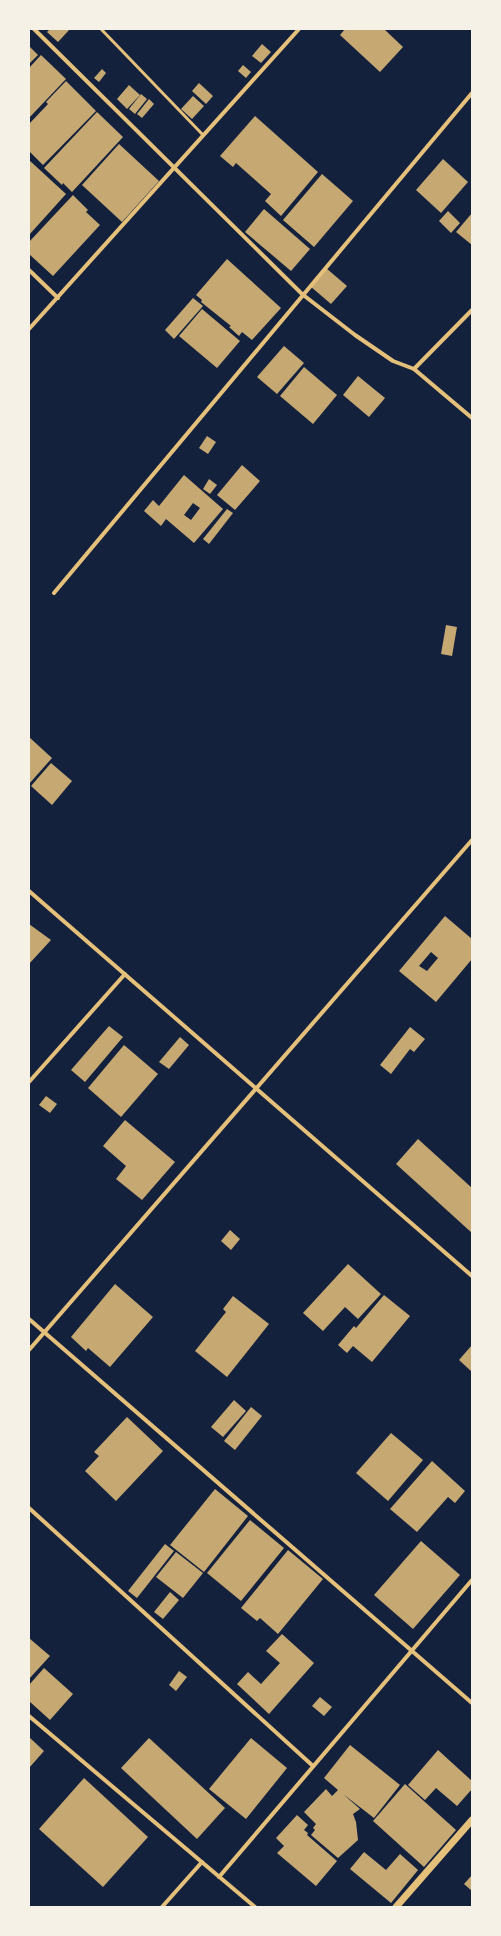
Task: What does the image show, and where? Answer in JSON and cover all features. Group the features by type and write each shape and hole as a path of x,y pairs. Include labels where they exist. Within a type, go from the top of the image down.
{"street":[{"path":"34,29 302,294 361,340 393,360 414,370 472,418"},
{"path":"29,329 298,29"},
{"path":"54,593 302,294 472,93"},
{"path":"29,270 58,298"},
{"path":"414,370 472,310"},
{"path":"29,1350 472,841"},
{"path":"29,891 472,1276"},
{"path":"29,1082 125,974"},
{"path":"29,1319 472,1703"},
{"path":"29,1508 313,1766"},
{"path":"219,1876 472,1580"},
{"path":"29,1716 255,1907"},
{"path":"396,1907 472,1820"},
{"path":"162,1907 202,1862"}],"lane":[{"path":"100,29 203,135"}],"building":[{"path":"50,29 70,29 58,42 47,32"},
{"path":"345,29 384,29 403,47 380,72 340,35"},
{"path":"262,44 271,52 261,63 252,56"},
{"path":"29,46 38,55 29,64"},
{"path":"41,55 66,79 29,118 29,68"},
{"path":"243,65 251,72 246,78 238,71"},
{"path":"102,69 106,73 99,82 94,78"},
{"path":"66,81 96,111 43,165 29,151 29,124 48,104 46,102"},
{"path":"199,83 213,96 206,104 192,91"},
{"path":"129,85 140,95 127,109 117,99"},
{"path":"141,94 147,99 135,114 129,109"},
{"path":"193,96 204,106 192,119 181,109"},
{"path":"149,99 154,104 142,118 137,114"},
{"path":"97,112 123,137 72,192 44,168"},
{"path":"255,116 318,172 281,216 265,201 271,194 236,163 233,167 220,156"},
{"path":"119,144 159,181 122,222 82,185"},
{"path":"443,159 468,182 441,213 416,190"},
{"path":"29,160 66,194 29,235"},
{"path":"322,174 353,201 314,247 283,220"},
{"path":"73,195 88,210 86,212 100,225 53,276 29,254 29,242"},
{"path":"264,209 310,249 291,271 245,232"},
{"path":"448,211 460,223 451,233 439,221"},
{"path":"472,213 472,245 456,232"},
{"path":"227,259 281,308 252,340 242,332 239,336 229,327 231,326 201,302 202,300 196,295"},
{"path":"326,268 347,286 331,304 310,286"},
{"path":"193,298 203,306 174,339 165,330"},
{"path":"202,309 240,341 217,368 179,336"},
{"path":"284,346 304,363 277,394 257,377"},
{"path":"304,367 337,395 313,424 280,396"},
{"path":"358,376 385,398 369,417 343,395"},
{"path":"207,436 216,442 208,454 199,448"},
{"path":"242,465 260,481 235,510 217,495"},
{"path":"184,475 223,509 194,543 166,519 161,526 144,511 153,500 159,506","holes":["193,503 200,508 191,520 184,515"]},
{"path":"209,479 217,485 210,494 203,489"},
{"path":"227,509 233,513 209,544 203,539"},
{"path":"446,625 457,627 452,656 441,654"},
{"path":"29,737 52,758 29,784"},
{"path":"51,763 72,781 52,805 31,786"},
{"path":"445,916 472,939 472,959 436,1002 399,971","holes":["431,952 438,958 427,971 419,966"]},
{"path":"29,924 51,940 29,964"},
{"path":"109,1026 123,1037 85,1082 71,1070"},
{"path":"410,1027 425,1039 414,1052 410,1049 391,1074 380,1065"},
{"path":"180,1037 189,1045 169,1069 159,1062"},
{"path":"124,1045 158,1074 121,1117 88,1088"},
{"path":"46,1096 57,1104 50,1113 39,1105"},
{"path":"125,1120 175,1162 142,1200 116,1179 126,1166 103,1146"},
{"path":"418,1139 472,1188 472,1233 396,1164"},
{"path":"230,1230 240,1239 231,1250 221,1241"},
{"path":"348,1264 381,1294 358,1319 345,1307 323,1331 303,1313"},
{"path":"115,1284 153,1317 110,1367 88,1348 86,1351 71,1337"},
{"path":"384,1295 410,1316 372,1362 353,1346 347,1353 338,1345 354,1326 356,1328"},
{"path":"233,1296 269,1324 227,1377 195,1351 226,1312 223,1309"},
{"path":"472,1345 472,1372 459,1360"},
{"path":"234,1400 246,1411 223,1437 211,1427"},
{"path":"251,1407 262,1416 235,1450 224,1441"},
{"path":"127,1417 163,1451 116,1501 85,1471 99,1456 94,1452"},
{"path":"391,1433 423,1460 388,1501 356,1473"},
{"path":"432,1461 465,1491 455,1503 448,1497 417,1532 390,1509"},
{"path":"215,1489 248,1516 204,1572 170,1545"},
{"path":"250,1520 284,1548 241,1601 207,1573"},
{"path":"421,1541 460,1575 413,1629 374,1595"},
{"path":"165,1544 174,1551 137,1598 128,1591"},
{"path":"288,1550 323,1579 278,1634 260,1618 257,1621 241,1608"},
{"path":"176,1552 203,1573 183,1598 156,1577"},
{"path":"170,1592 179,1600 163,1619 154,1612"},
{"path":"282,1634 314,1663 269,1714 237,1684 248,1672 261,1684 280,1663 266,1651"},
{"path":"29,1638 50,1656 29,1679"},
{"path":"44,1668 73,1694 50,1720 29,1701 29,1685"},
{"path":"179,1671 187,1677 176,1691 169,1685"},
{"path":"320,1697 332,1707 324,1716 312,1706"},
{"path":"29,1737 44,1751 29,1768"},
{"path":"149,1738 225,1808 197,1839 121,1768"},
{"path":"251,1738 287,1768 246,1819 209,1789"},
{"path":"350,1745 400,1785 374,1818 343,1794 360,1809 353,1814 356,1822 358,1840 338,1858 311,1835 315,1830 313,1828 316,1824 304,1812 326,1789 332,1796 338,1790 324,1778"},
{"path":"438,1750 472,1781 472,1789 457,1806 436,1788 425,1800 408,1785"},
{"path":"84,1778 148,1837 103,1887 39,1829"},
{"path":"405,1784 456,1830 424,1867 373,1821"},
{"path":"297,1815 308,1825 304,1830 308,1833 307,1835 337,1861 316,1886 277,1853 284,1846 276,1838"},
{"path":"364,1852 386,1870 400,1854 418,1870 391,1903 350,1869"},
{"path":"472,1875 472,1891 464,1884"}]}
